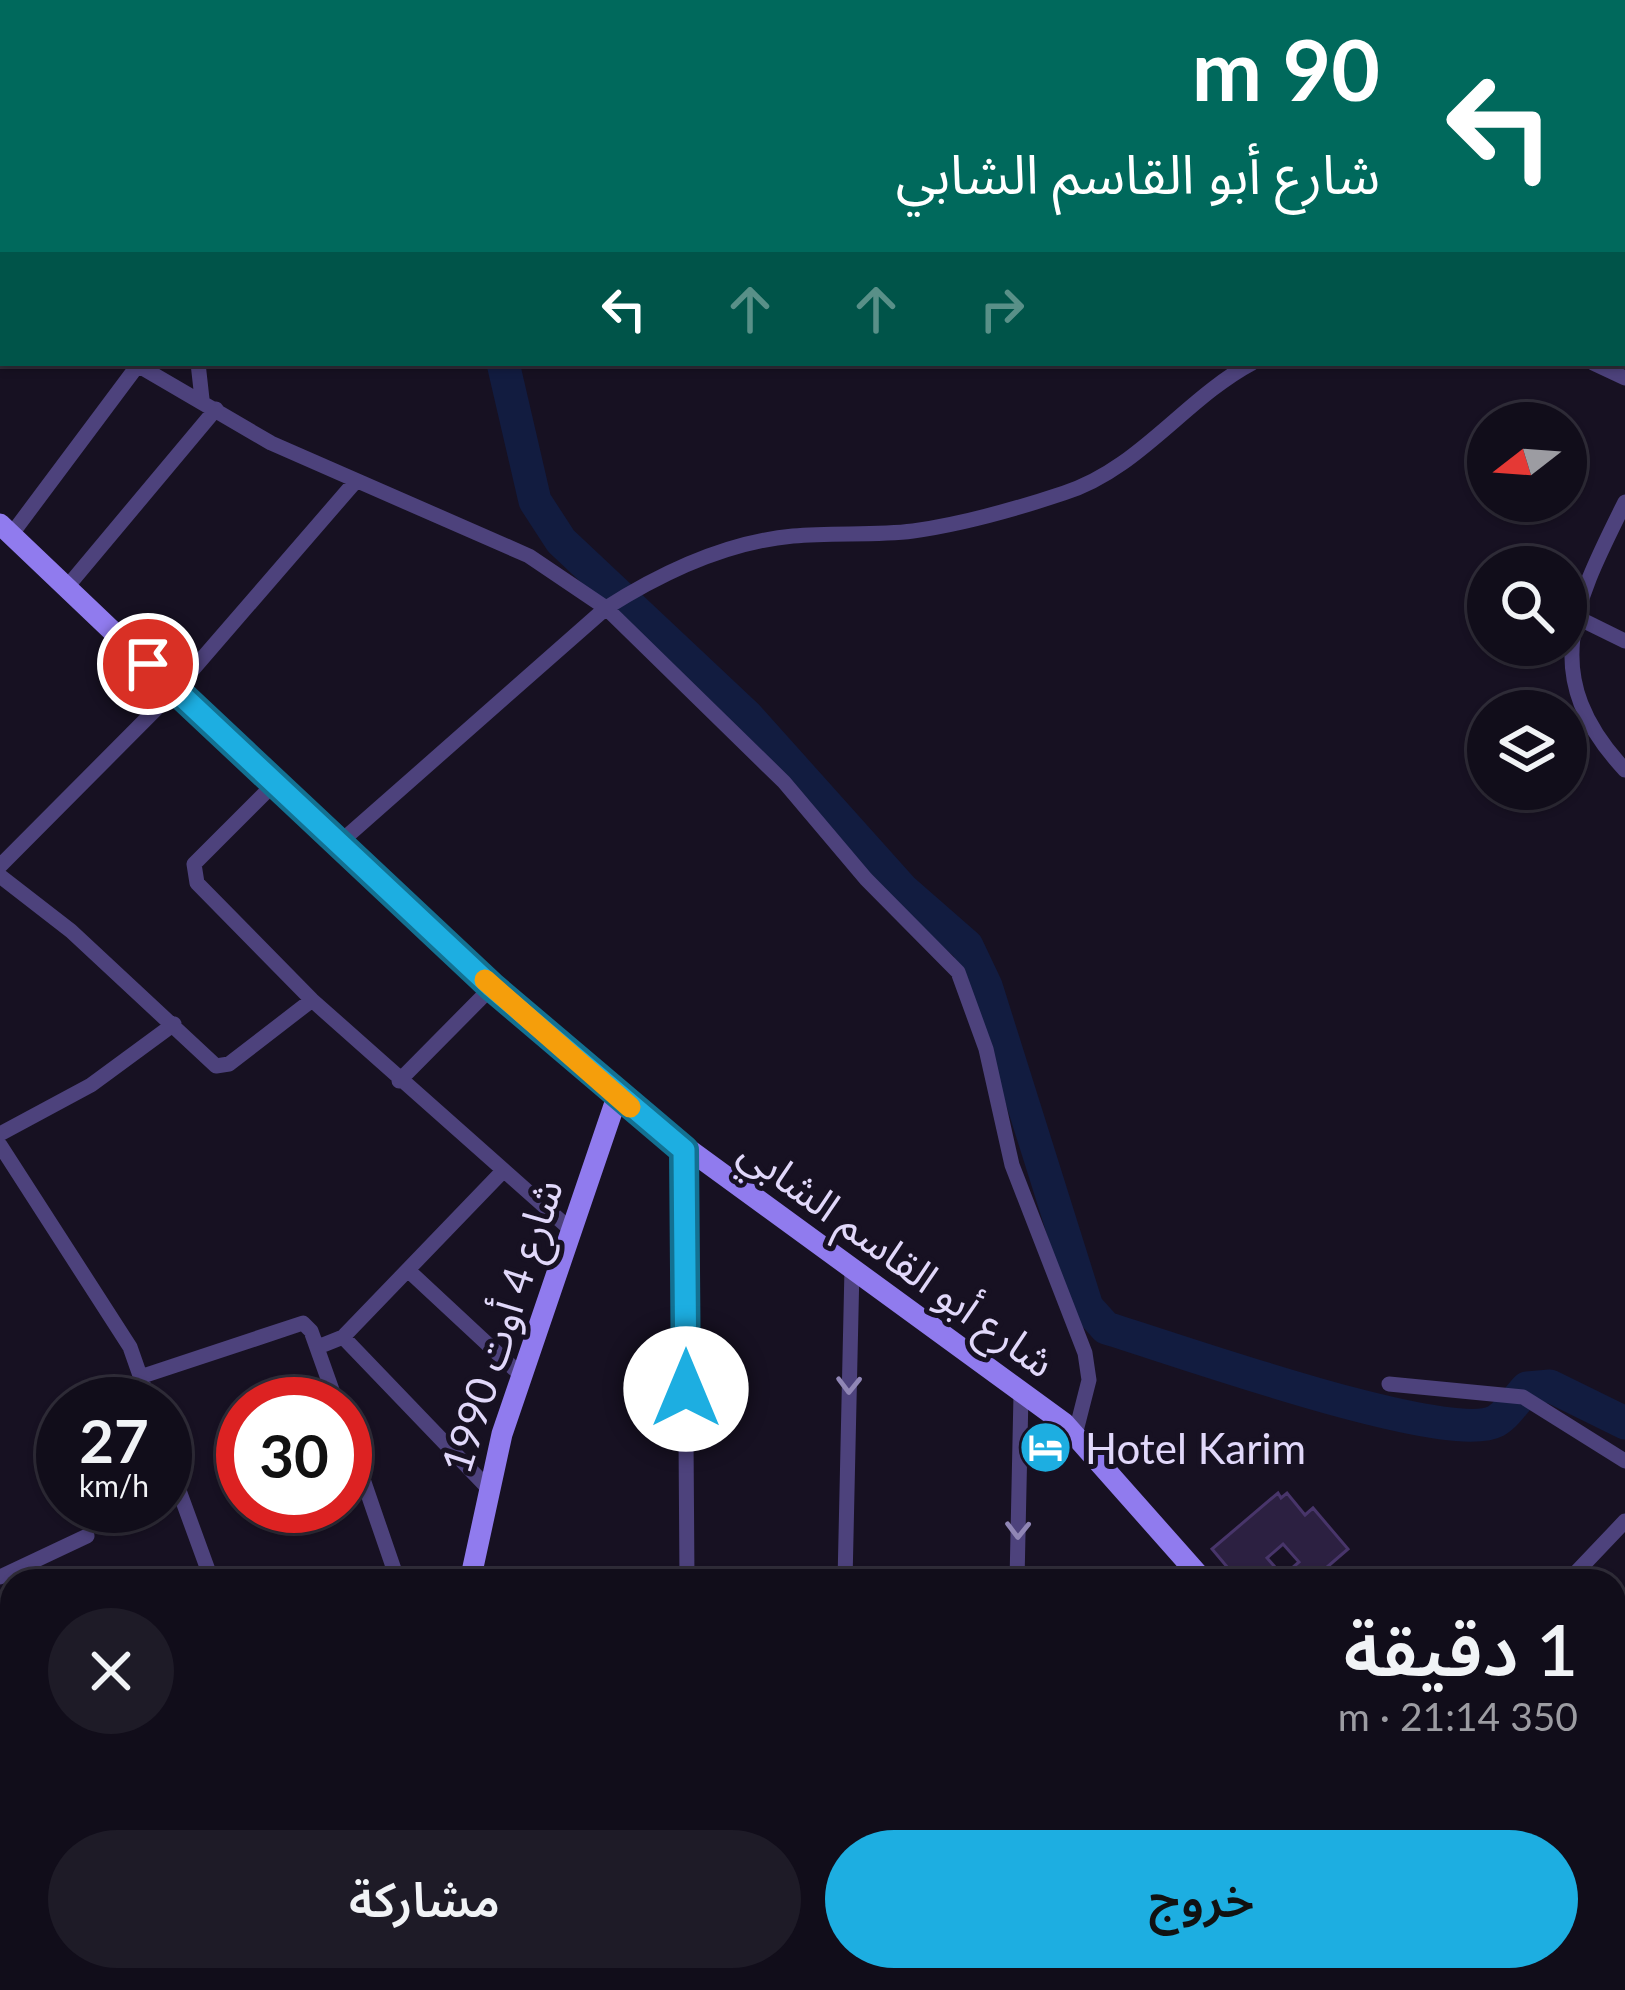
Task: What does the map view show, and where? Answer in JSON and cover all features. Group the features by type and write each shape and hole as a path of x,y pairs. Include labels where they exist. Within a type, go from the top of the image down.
{"main road":[{"name":"شارع أبو القاسم الشابي","path":"6,530 338,845 617,1097 1076,1435 1193,1569"},
{"name":"شارع 4 أوت 1990","path":"472,1569 488,1488 617,1097"}],"street":[{"path":"6,530 134,366"},
{"path":"140,366 271,443 529,556 611,604 784,782 866,880 958,972 986,1049 1012,1165 1085,1353 1089,1380 1076,1435"},
{"path":"199,366 209,404"},
{"path":"338,845 611,604 641,585 731,550 788,536 909,532 1070,492 1154,439 1216,382 1246,366"},
{"path":"67,587 209,404"},
{"path":"0,866 175,689 355,482"},
{"path":"1587,587 1625,502"},
{"path":"1587,622 1625,641"},
{"path":"1573,666 1572,684 1584,715 1625,770"},
{"path":"274,784 194,864 197,883 399,1082 571,1230"},
{"path":"0,876 174,1024 211,1064 223,1066 312,1000"},
{"path":"399,1082 492,987"},
{"path":"0,1134 91,1085 174,1024"},
{"path":"0,1144 130,1347 142,1376 297,1323 308,1326 328,1377"},
{"path":"684,1150 688,1569"},
{"path":"318,1347 343,1336 502,1172"},
{"path":"845,1569 852,1268"},
{"path":"410,1272 523,1377"},
{"path":"343,1336 488,1488"},
{"path":"1389,1384 1523,1397 1625,1461"},
{"path":"1018,1569 1021,1394"},
{"path":"372,1505 394,1569"},
{"path":"1579,1569 1625,1521"},
{"path":"192,1526 208,1569"},
{"path":"17,1569 87,1536"}],"building":[{"path":"1278,1493 1281,1498 1287,1493 1305,1515 1313,1508 1348,1549 1325,1569 1291,1569 1299,1562 1283,1544 1267,1558 1277,1569 1229,1569 1212,1549"}],"waterway":[{"path":"504,366 535,501 561,541 747,716 903,890 967,946 986,986 1087,1307 1106,1328 1307,1391 1424,1420 1468,1425 1496,1421 1527,1388 1550,1386 1625,1423"}],"slow traffic":[{"path":"485,980 630,1107"}],"place":[{"name":"Hotel Karim","path":"1046,1448"}],"route":[{"path":"148,664 492,987 684,1150 686,1389"}]}
